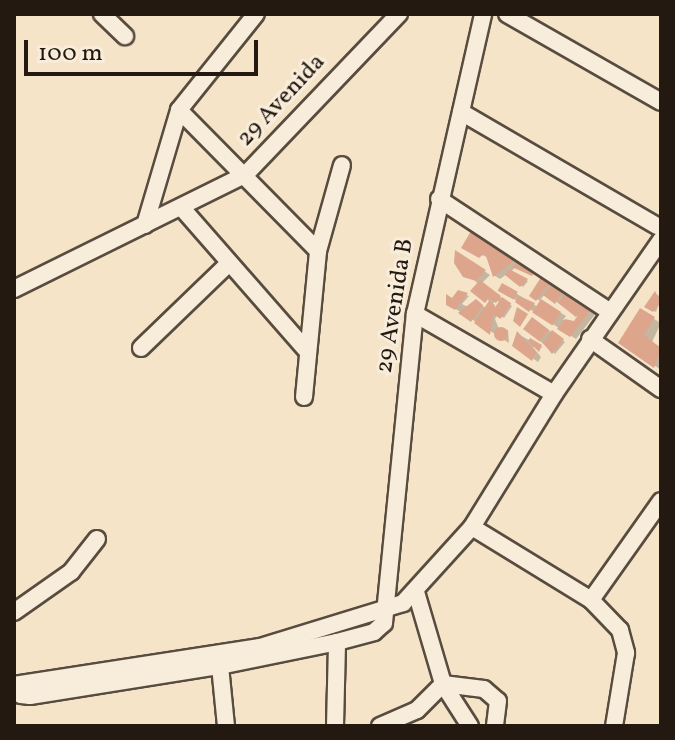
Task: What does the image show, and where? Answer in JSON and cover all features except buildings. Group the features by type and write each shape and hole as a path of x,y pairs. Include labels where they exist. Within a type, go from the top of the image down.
{"street":[{"path":"102,14 125,36"},
{"path":"145,225 179,110 256,14"},
{"name":"29 Avenida","path":"14,289 245,175 399,14"},
{"name":"29 Avenida B","path":"388,610 415,314 483,14"},
{"path":"507,14 661,102"},
{"path":"179,110 318,251"},
{"path":"388,610 374,632 220,666 30,696 21,695 14,685 260,647 388,610 416,592 472,527 609,311 655,258 660,231 461,112"},
{"path":"304,397 318,251 342,165"},
{"path":"439,199 609,311"},
{"path":"181,207 227,265 307,351"},
{"path":"141,348 227,265"},
{"path":"415,314 554,394"},
{"path":"590,339 661,389"},
{"path":"591,600 661,501"},
{"path":"472,527 591,600 620,630 626,653 614,726"},
{"path":"14,612 71,572 97,539"},
{"path":"416,592 443,684 470,726"},
{"path":"335,726 337,642"},
{"path":"220,666 226,726"},
{"path":"380,726 417,710 443,684"},
{"path":"443,684 484,689 498,701 495,726"}]}
